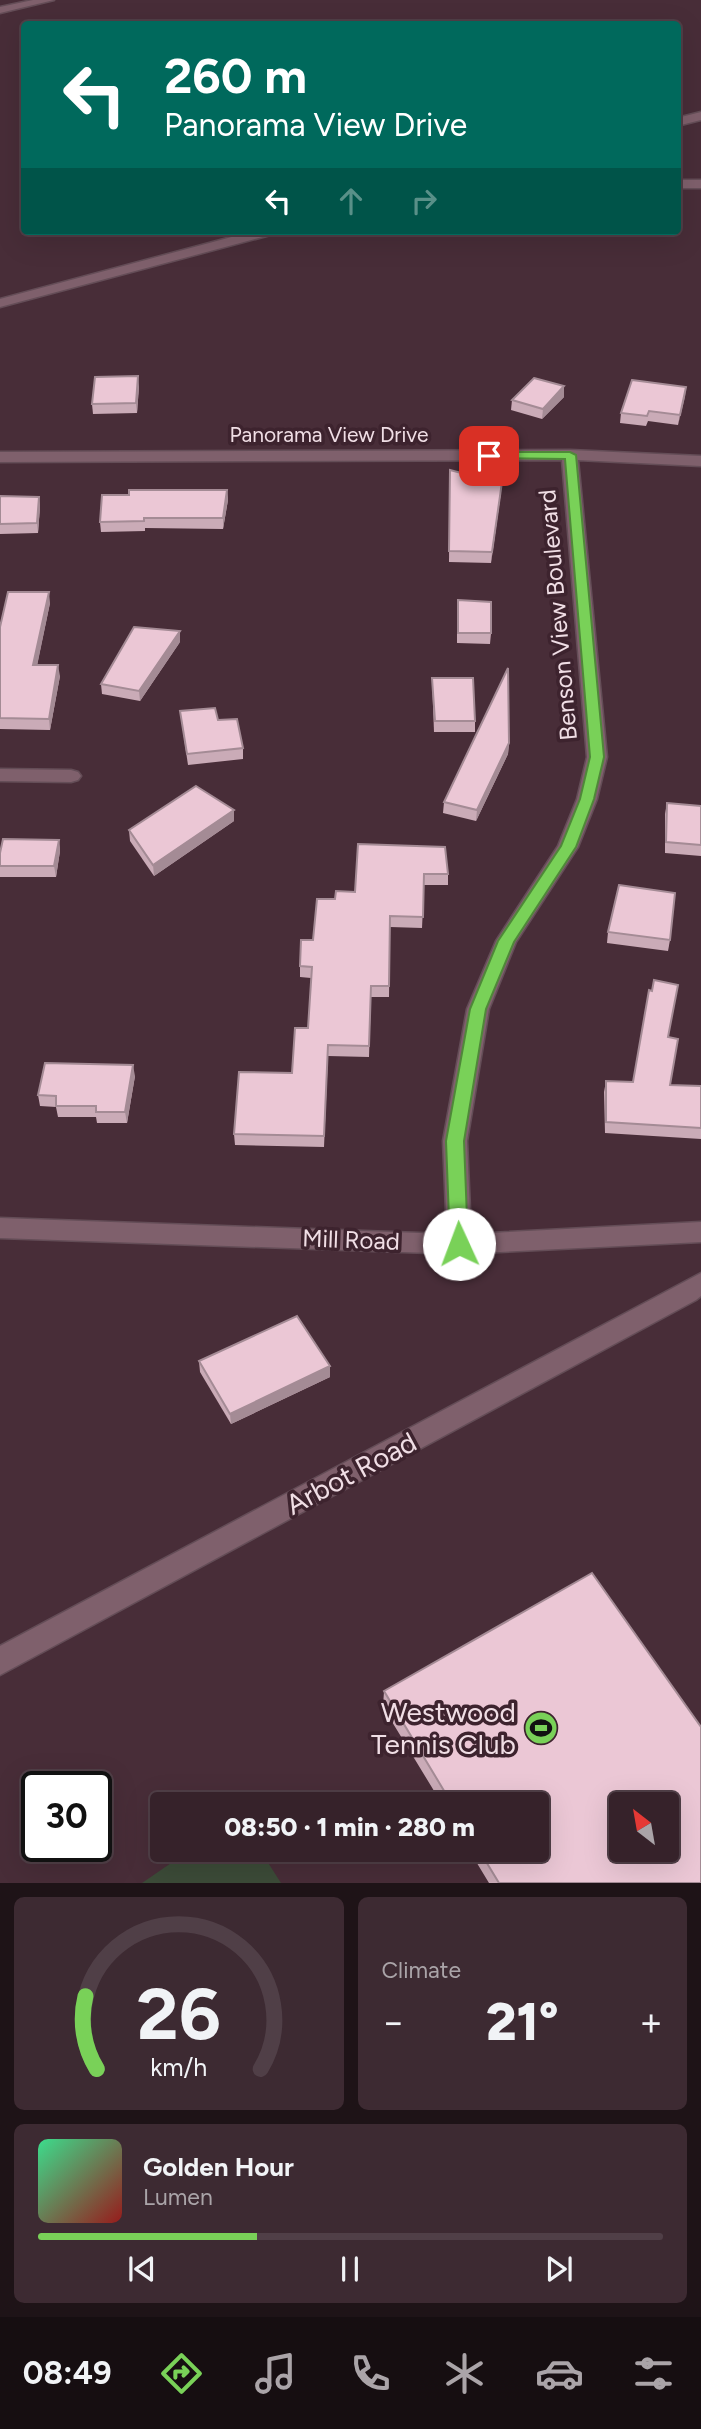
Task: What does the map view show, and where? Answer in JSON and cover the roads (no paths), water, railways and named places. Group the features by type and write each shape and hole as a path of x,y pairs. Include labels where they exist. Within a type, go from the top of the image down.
{"street":[{"path":"0,10 50,0"},
{"path":"681,121 701,116"},
{"path":"681,184 701,184"},
{"path":"0,303 254,235"},
{"name":"Panorama View Drive","path":"0,457 570,455 701,461"},
{"name":"Benson View Boulevard","path":"459,1244 455,1141 478,1009 506,941 568,847 587,799 597,757 570,455"},
{"path":"0,775 71,776"},
{"name":"Mill Road","path":"0,1228 459,1244 701,1232"},
{"name":"Arbot Road","path":"0,1661 674,1300 701,1283"}],"place":[{"name":"Westwood Tennis Club","path":"541,1728"}]}
